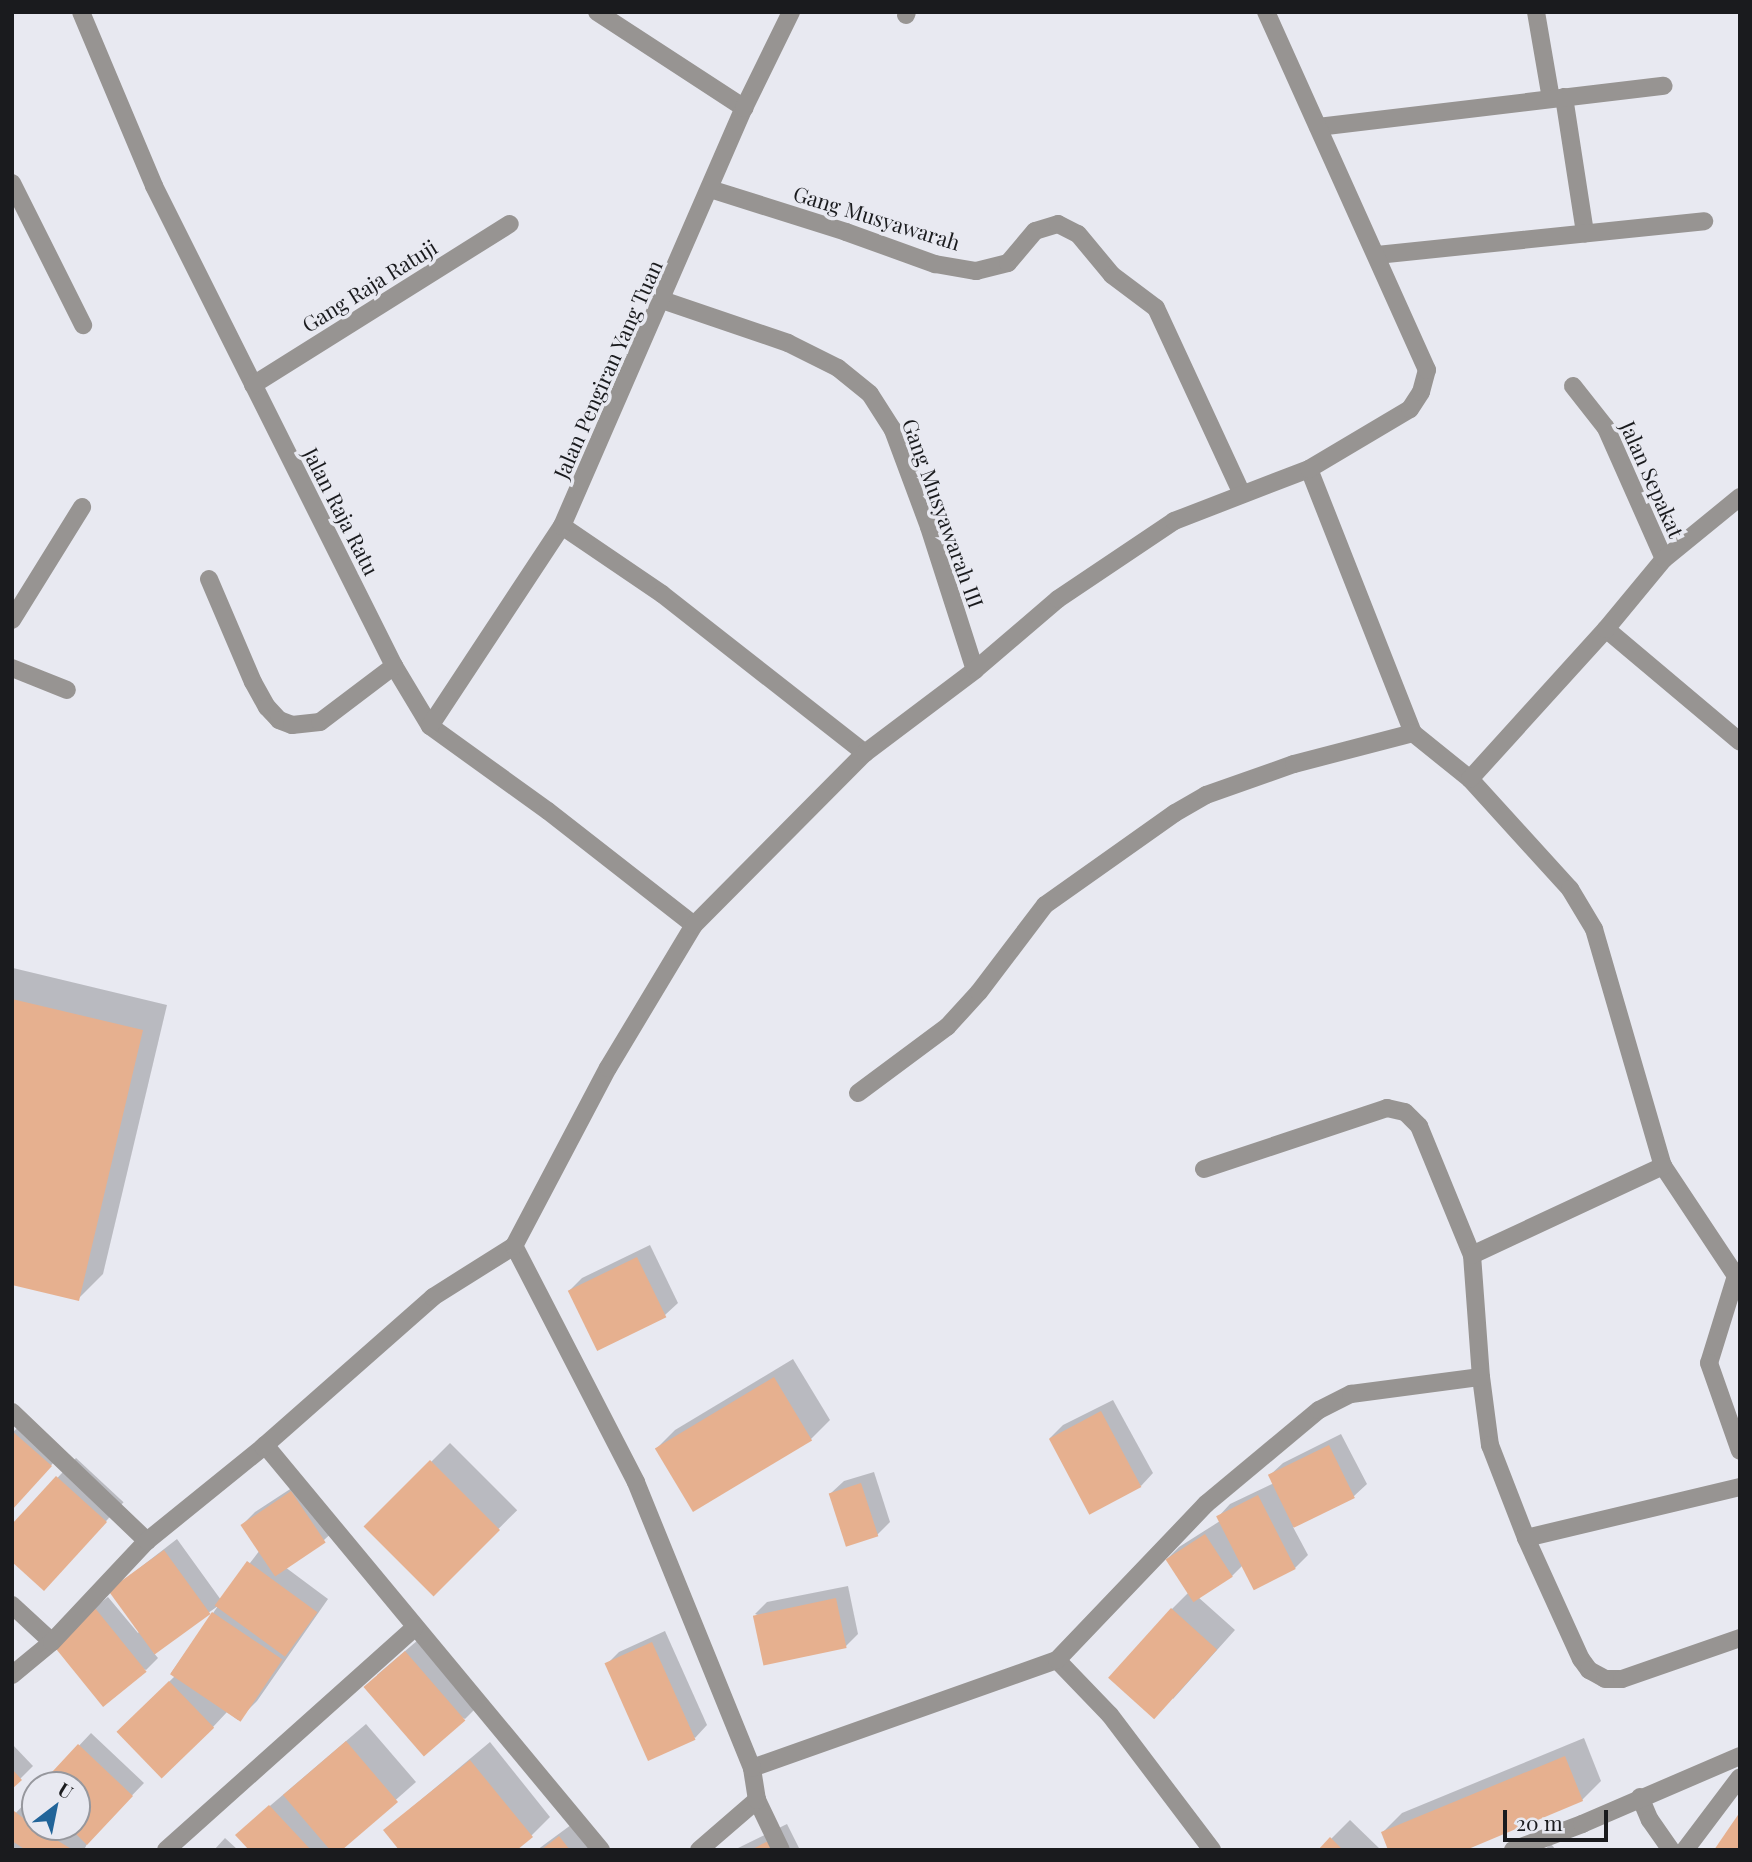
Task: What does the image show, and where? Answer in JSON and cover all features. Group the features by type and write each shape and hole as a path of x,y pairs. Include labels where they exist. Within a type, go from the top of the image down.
{"street":[{"name":"Jalan Raja Ratu","path":"81,12 154,186 394,666 430,726 548,811 694,925"},
{"path":"597,12 744,108"},
{"name":"Jalan Pengiran Yang Tuan","path":"430,726 562,526 744,108 791,12"},
{"path":"12,1675 52,1642 147,1541 265,1445 433,1297 514,1246 608,1068 694,925 865,753 975,670 1058,598 1174,521 1309,469 1410,409 1421,392 1427,370 1266,12"},
{"path":"1536,12 1558,98 1585,233"},
{"path":"1318,127 1664,86"},
{"path":"12,183 83,326"},
{"name":"Gang Musyawarah","path":"710,189 934,264 976,271 1008,263 1035,231 1058,224 1078,234 1112,275 1156,309 1242,494"},
{"path":"1377,255 1704,221"},
{"name":"Gang Raja Ratuji","path":"253,385 510,224"},
{"name":"Gang Musyawarah III","path":"662,300 788,342 838,368 870,394 893,430 929,527 975,670"},
{"name":"Jalan Sepakat","path":"1573,386 1606,428 1664,559"},
{"path":"1309,469 1413,733 1470,779 1570,889 1594,929 1663,1166 1738,1276 1709,1363 1740,1451"},
{"path":"1470,779 1606,629 1664,559 1740,497"},
{"path":"12,620 82,507"},
{"path":"562,526 662,594 865,753"},
{"path":"209,579 253,682 267,707 279,720 292,726 320,722 394,666"},
{"path":"1606,629 1740,742"},
{"path":"12,668 68,690"},
{"path":"858,1093 947,1027 979,992 1045,905 1175,813 1206,795 1294,764 1413,733"},
{"path":"1204,1169 1387,1108 1405,1112 1419,1126 1472,1255 1481,1377 1490,1445 1526,1538 1581,1659 1589,1670 1605,1678 1622,1679 1740,1639"},
{"path":"1472,1255 1663,1166"},
{"path":"514,1246 636,1482 752,1768 757,1800 781,1850"},
{"path":"752,1768 1057,1660 1206,1504 1319,1410 1351,1394 1481,1377"},
{"path":"12,1412 147,1541"},
{"path":"265,1445 414,1628 601,1850"},
{"path":"1526,1538 1740,1487"},
{"path":"12,1605 52,1642"},
{"path":"166,1850 414,1628"},
{"path":"1057,1660 1110,1715 1212,1850"},
{"path":"1513,1850 1583,1824 1640,1797 1740,1756"},
{"path":"1685,1850 1740,1777"},
{"path":"1640,1797 1650,1821 1671,1850"},
{"path":"699,1850 757,1800"}],"building":[{"path":"12,999 143,1030 79,1301 12,1285"},
{"path":"637,1257 666,1317 597,1351 568,1291"},
{"path":"774,1377 812,1440 693,1512 655,1449"},
{"path":"1101,1411 1141,1487 1089,1515 1049,1439"},
{"path":"12,1431 52,1466 12,1510"},
{"path":"1329,1445 1355,1498 1294,1528 1268,1475"},
{"path":"430,1460 500,1530 434,1596 364,1526"},
{"path":"56,1476 107,1522 44,1591 12,1562 12,1524"},
{"path":"861,1483 878,1536 846,1547 829,1494"},
{"path":"291,1491 326,1542 275,1577 240,1525"},
{"path":"1258,1495 1296,1569 1254,1590 1216,1516"},
{"path":"1205,1534 1233,1577 1193,1602 1166,1560"},
{"path":"164,1550 210,1614 155,1654 108,1591"},
{"path":"247,1561 317,1612 285,1657 215,1605"},
{"path":"836,1598 847,1648 763,1666 753,1616"},
{"path":"95,1608 147,1672 103,1707 51,1643"},
{"path":"1171,1608 1217,1649 1154,1719 1108,1678"},
{"path":"212,1612 282,1660 241,1722 170,1674"},
{"path":"652,1642 696,1740 648,1761 604,1663"},
{"path":"405,1651 465,1720 424,1757 363,1687"},
{"path":"169,1681 214,1728 162,1778 116,1732"},
{"path":"346,1741 398,1802 342,1850 330,1850 283,1795"},
{"path":"78,1744 133,1796 91,1841 91,1771 53,1771"},
{"path":"1565,1756 1583,1801 1466,1850 1388,1850 1381,1832"},
{"path":"470,1760 533,1837 517,1850 399,1850 383,1830"},
{"path":"12,1769 21,1781 12,1789"},
{"path":"269,1805 311,1850 249,1850 235,1835"},
{"path":"14,1811 21,1816 21,1841 58,1841 73,1850 26,1850 12,1841"},
{"path":"1740,1812 1740,1850 1714,1850 1729,1828"},
{"path":"559,1836 570,1850 541,1850"},
{"path":"1330,1837 1343,1850 1318,1850"},
{"path":"768,1841 772,1850 751,1850"}]}
